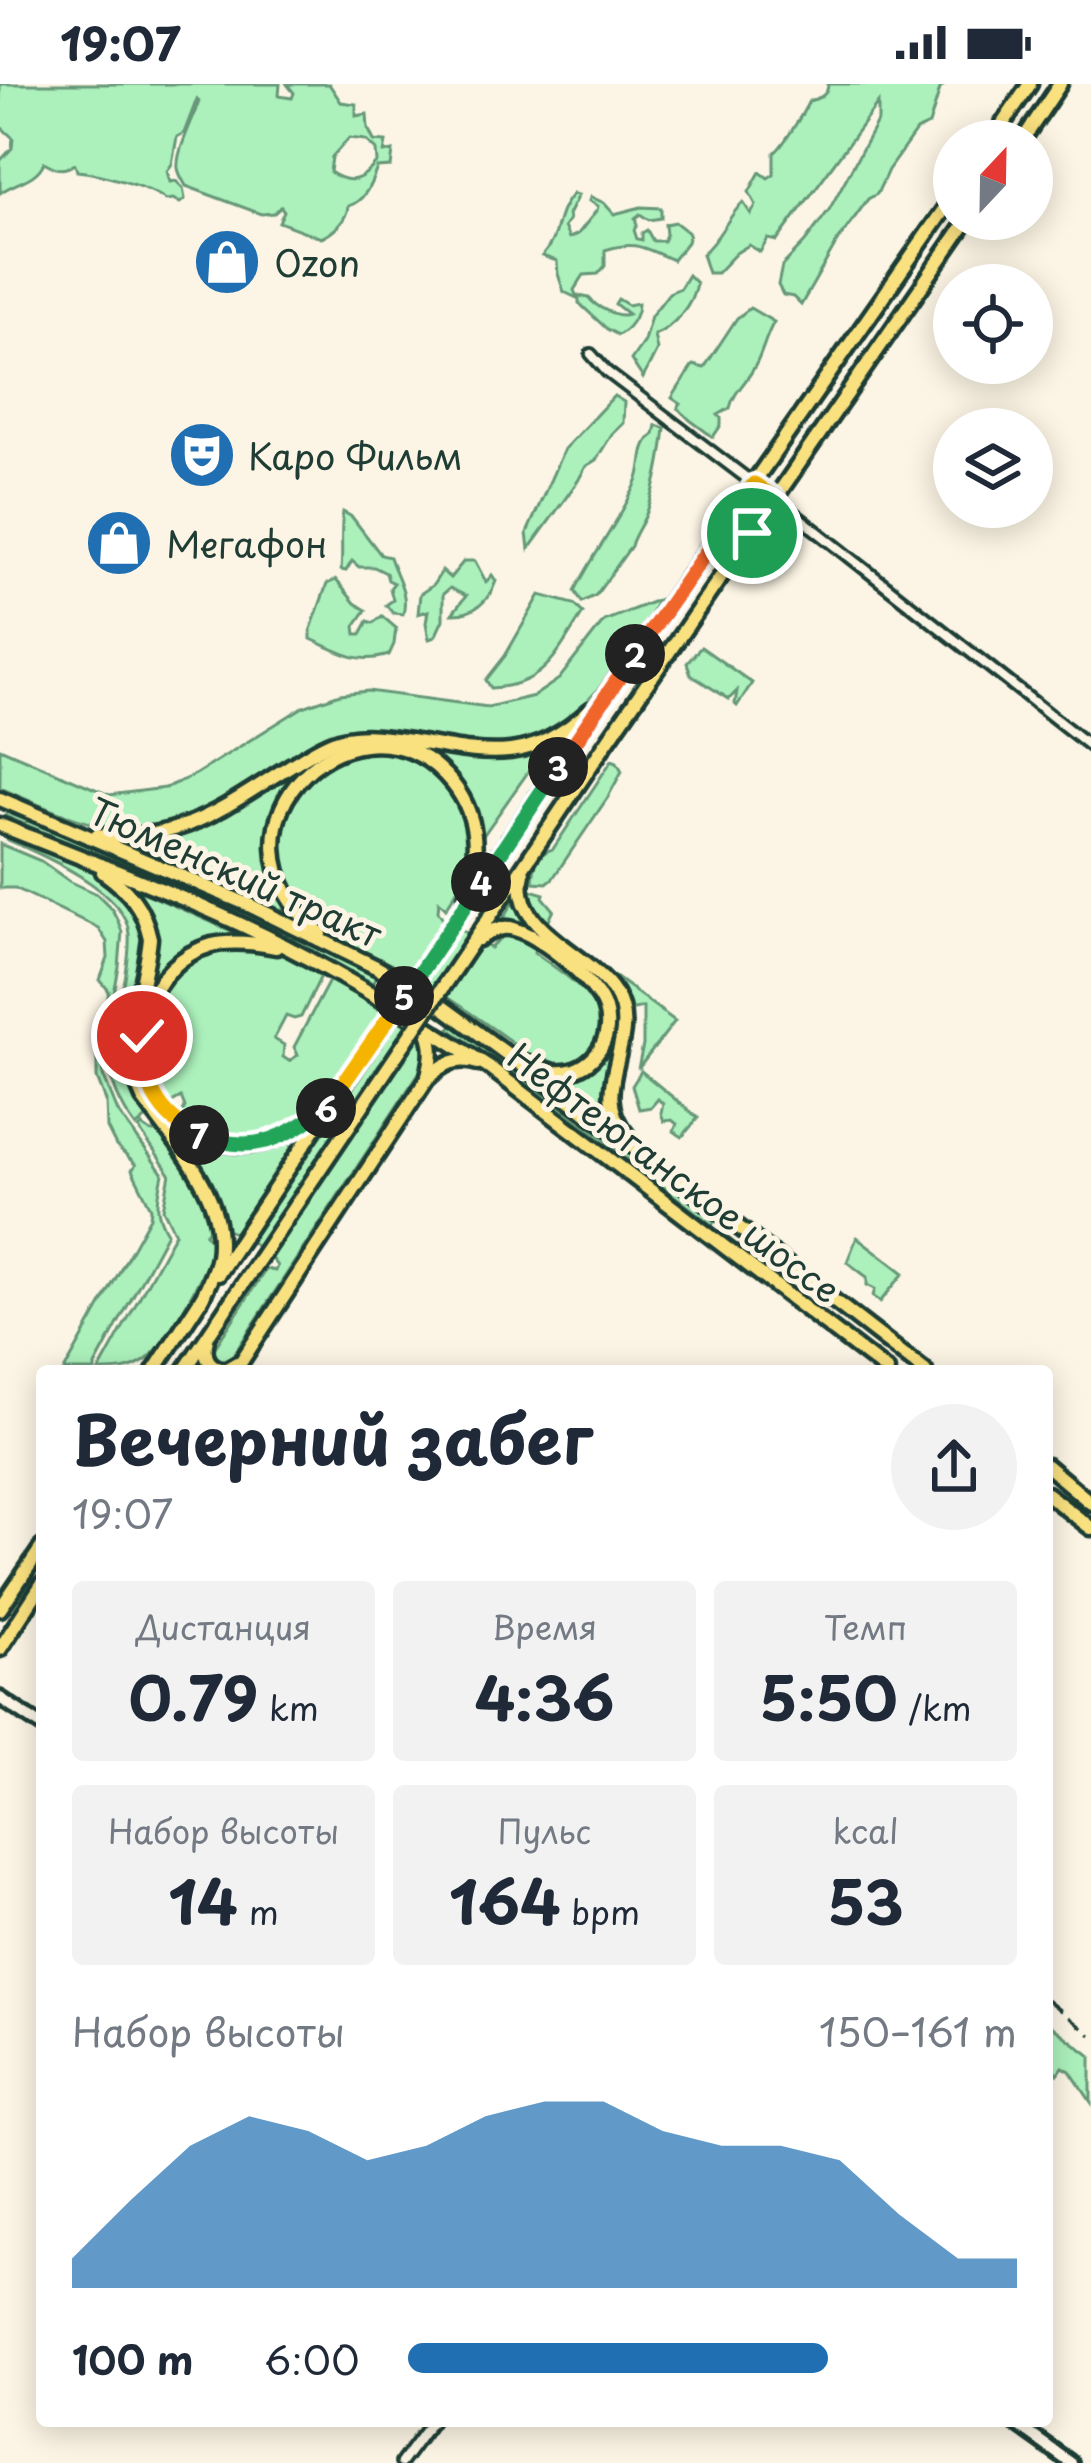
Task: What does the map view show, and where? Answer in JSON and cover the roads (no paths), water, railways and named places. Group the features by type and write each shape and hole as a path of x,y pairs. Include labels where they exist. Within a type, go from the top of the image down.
{"main road":[{"path":"1005,120 1030,84"},
{"path":"1036,120 1060,84"},
{"path":"158,1365 604,697 933,225"},
{"path":"188,1365 535,848 954,240"},
{"path":"754,484 776,499"},
{"path":"70,828 126,838 181,829 314,751 348,738 381,736 478,752 529,749 577,722 604,697"},
{"path":"336,946 291,900 279,874 274,844 279,816 296,783 323,759 349,748 385,746 418,755 444,773 463,797 476,852 457,917"},
{"name":"Тюменский тракт","path":"0,799 336,946 421,993 501,1048"},
{"name":"Тюменский тракт","path":"0,825 180,898 317,963 424,1024"},
{"path":"535,848 521,882 523,897 531,916 614,991 622,1006 610,1094 612,1112 649,1158"},
{"path":"88,860 132,894 147,922 149,950 131,1060 136,1082 206,1189 218,1225 213,1275 201,1300"},
{"path":"482,933 513,928 543,944 597,992 607,1013 606,1037 598,1053 572,1070 554,1072 501,1048"},
{"path":"317,963 279,948 241,942 188,955 160,978 151,994 142,1036 145,1076 158,1111 184,1129 232,1145 272,1140 330,1106"},
{"path":"424,1024 432,1051 427,1079"},
{"name":"Нефтеюганское шоссе","path":"424,1024 489,1067 879,1365"},
{"name":"Нефтеюганское шоссе","path":"501,1048 917,1365"},
{"path":"240,1365 427,1079 451,1061 466,1059 489,1067"},
{"path":"208,1335 205,1354 211,1365"},
{"path":"234,1365 250,1348"},
{"path":"1053,1471 1091,1503"},
{"path":"1053,1499 1091,1528"},
{"path":"0,1609 36,1556"},
{"path":"0,1648 36,1593"},
{"path":"0,1698 36,1722"},
{"path":"1020,2427 1071,2463"}],"street":[{"path":"591,354 754,484"},
{"path":"776,499 1091,747"},
{"path":"401,2463 428,2427"}],"railway":[{"path":"1053,2005 1091,2035"}],"place":[{"name":"Ozon","path":"227,262"},
{"name":"Каро Фильм","path":"202,455"},
{"name":"Мегафон","path":"119,543"}]}
